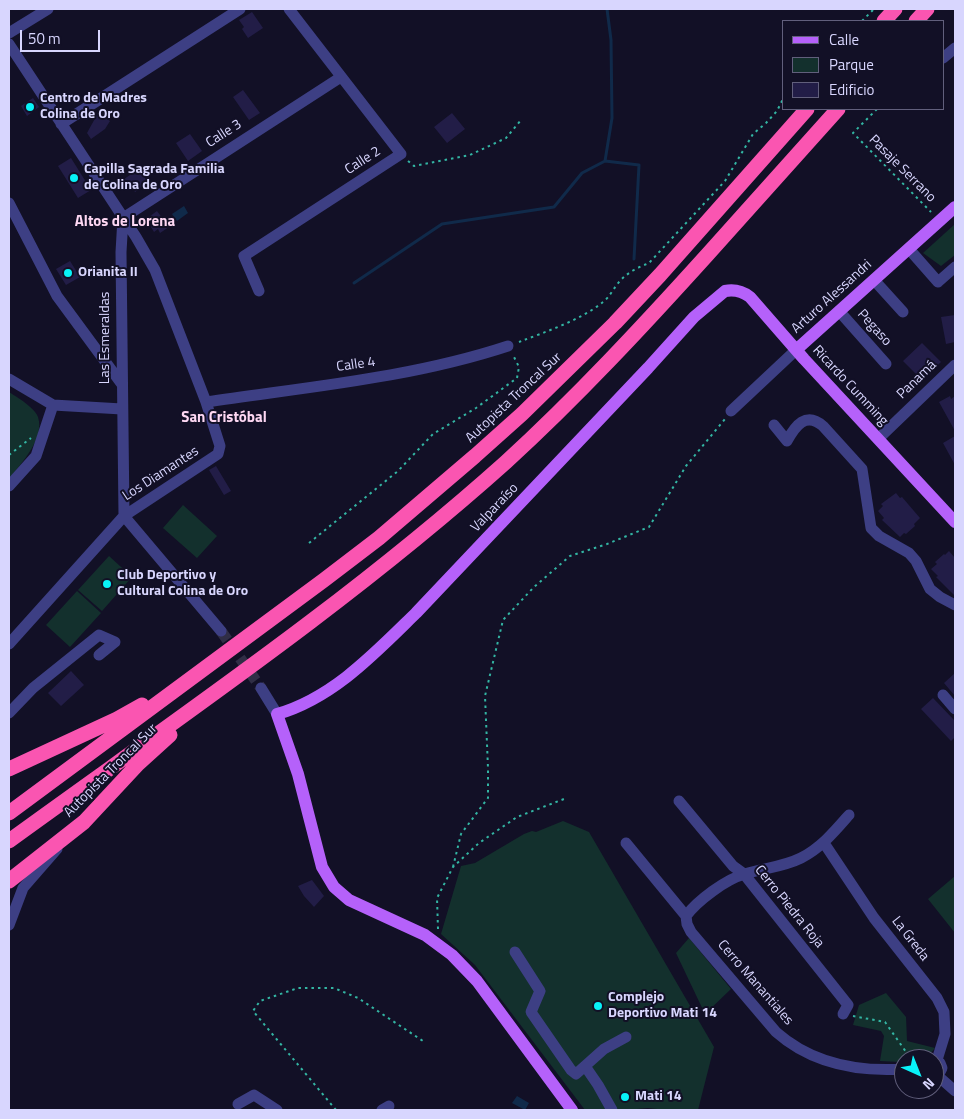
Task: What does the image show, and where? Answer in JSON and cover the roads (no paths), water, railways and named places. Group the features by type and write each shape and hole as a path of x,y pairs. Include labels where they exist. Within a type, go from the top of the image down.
{"highway":[{"path":"885,20 895,9"},
{"path":"917,20 927,9"},
{"name":"Autopista Troncal Sur","path":"9,813 379,538 428,498 522,414 609,329 660,276 806,110"},
{"name":"Autopista Troncal Sur","path":"9,841 257,661 416,540 481,484 551,419 634,336 837,110"},
{"name":"Autopista Troncal Sur","path":"9,881 84,822 138,764 257,661"},
{"name":"Autopista Troncal Sur","path":"9,769 117,719 204,669"}],"main road":[{"name":"Arturo Alessandri","path":"796,350 955,207"},
{"name":"Ricardo Cumming","path":"716,297 730,290 741,291 746,294 955,522"},
{"name":"Valparaíso","path":"277,714 305,704 353,672 378,650 628,390 694,317 716,297"},
{"path":"277,714 298,774 320,859 330,881 349,900 425,935 439,944 465,967 572,1110"}],"street":[{"path":"9,33 48,9"},
{"path":"62,124 240,9"},
{"name":"Calle 2","path":"259,291 244,256 401,154 289,9"},
{"path":"9,44 123,218"},
{"path":"944,57 955,48"},
{"name":"Calle 3","path":"123,218 342,77"},
{"path":"10,209 57,296 121,383"},
{"name":"Las Esmeraldas","path":"123,218 121,234 121,383 124,516"},
{"name":"Los Diamantes","path":"9,644 124,516 218,454 220,446 206,402 155,270 123,218"},
{"path":"909,249 938,282 955,267"},
{"path":"874,280 903,312"},
{"name":"Pegaso","path":"839,312 886,364"},
{"name":"Calle 4","path":"206,402 395,374 449,364 508,346"},
{"name":"Arturo Alessandri","path":"731,411 796,350"},
{"name":"Panamá","path":"878,439 955,364"},
{"path":"9,379 52,405 122,409"},
{"path":"9,486 36,456 46,430 52,405"},
{"path":"774,425 787,441 795,427 803,421 811,420 823,426 862,469 871,528 879,536 900,546 909,553 916,561 930,589 955,605"},
{"path":"124,516 221,631"},
{"path":"9,713 33,688 99,635 115,642 99,655"},
{"path":"261,688 277,714"},
{"path":"943,695 955,709"},
{"name":"Cerro Piedra Roja","path":"679,801 733,866 744,874 848,1005 843,1014"},
{"path":"686,916 730,880 744,874 789,864 803,857 824,843 849,814"},
{"path":"9,925 23,888 68,836"},
{"name":"Cerro Manantiales","path":"626,843 686,916 686,924 691,932 776,1032 787,1042 806,1053 834,1063 860,1068 894,1069"},
{"name":"La Greda","path":"824,843 874,918 937,998 944,1012 946,1034 940,1049"},
{"path":"515,952 540,991 531,1012 571,1070 576,1074 604,1049 626,1036"},
{"path":"585,1066 612,1110"},
{"name":"La Greda","path":"944,1083 955,1091"},
{"path":"238,1104 254,1095 277,1110"}],"water":[{"path":"184,206 188,213 177,221 172,214"},
{"path":"517,1096 529,1103 525,1110 512,1103"}],"waterway":[{"path":"605,161 612,118 611,40 607,9"},
{"path":"354,283 442,224 554,207 582,173 605,161 639,165 634,259"}],"tunnel":[{"path":"221,631 261,688"}],"place":[{"name":"Centro de Madres Colina de Oro","path":"30,107"},
{"name":"Capilla Sagrada Familia de Colina de Oro","path":"74,178"},
{"name":"Orianita II","path":"68,273"},
{"name":"Club Deportivo y Cultural Colina de Oro","path":"107,584"},
{"name":"Complejo Deportivo Mati 14","path":"598,1006"},
{"name":"Mati 14","path":"625,1097"}],"district":[{"name":"Altos de Lorena","path":"125,222"},
{"name":"San Cristóbal","path":"224,418"}]}
